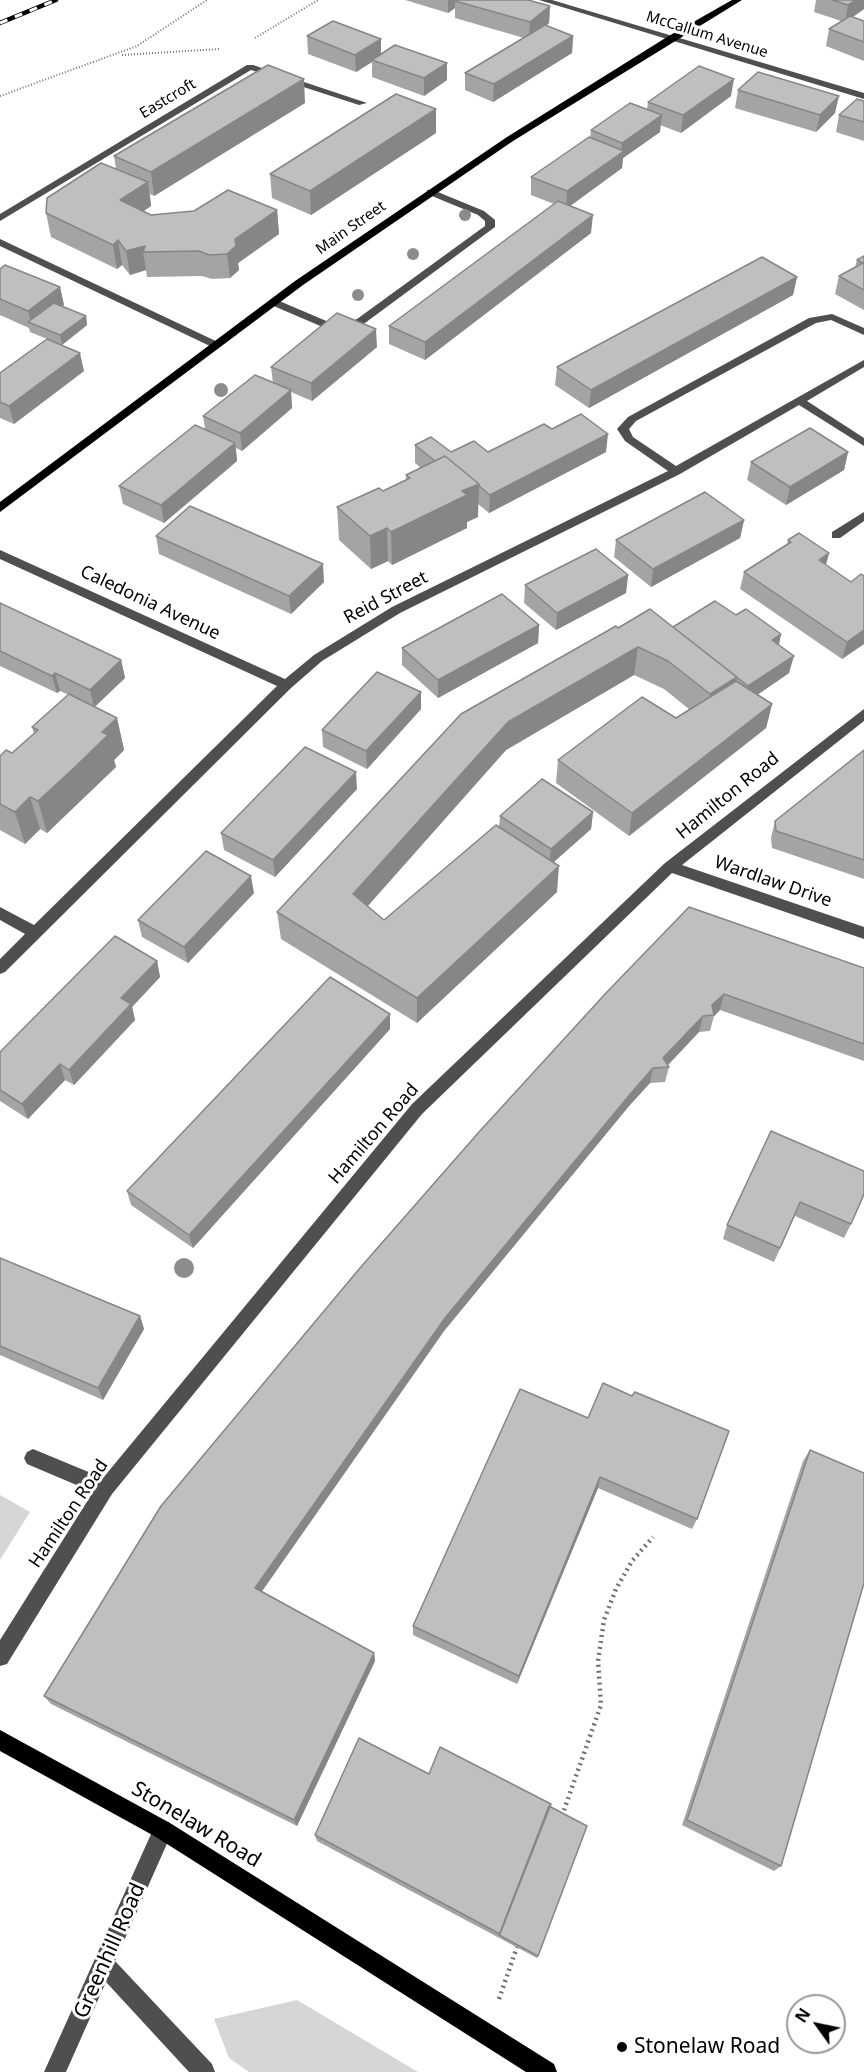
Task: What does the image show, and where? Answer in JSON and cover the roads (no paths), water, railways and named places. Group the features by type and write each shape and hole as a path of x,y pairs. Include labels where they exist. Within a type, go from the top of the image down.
{"main road":[{"name":"Main Street","path":"0,508 273,302 430,192 670,39 738,0"},
{"name":"Stonelaw Road","path":"0,1740 164,1830 546,2072"}],"street":[{"name":"McCallum Avenue","path":"543,0 864,96"},
{"name":"Eastcroft","path":"0,218 250,67 362,103"},
{"path":"273,302 329,326 345,327 361,321 490,227 490,220 481,213 430,192"},
{"path":"0,242 216,345"},
{"path":"676,471 629,439 623,429 632,419 813,320 832,317 864,332"},
{"name":"Reid Street","path":"0,968 286,685 318,658 358,631 396,610 676,471 864,363"},
{"path":"800,401 864,443"},
{"path":"836,535 864,516"},
{"name":"Caledonia Avenue","path":"0,554 286,685"},
{"name":"Hamilton Road","path":"0,1657 106,1488 417,1110 670,867 864,714"},
{"name":"Wardlaw Drive","path":"670,867 864,933"},
{"path":"0,913 35,933"},
{"path":"33,1458 106,1488"},
{"name":"Greenhill Road","path":"55,2072 164,1830"},
{"path":"105,1965 204,2072"}],"railway":[{"path":"0,23 56,0"}],"place":[{"name":"Stonelaw Road","path":"622,2047"}]}
